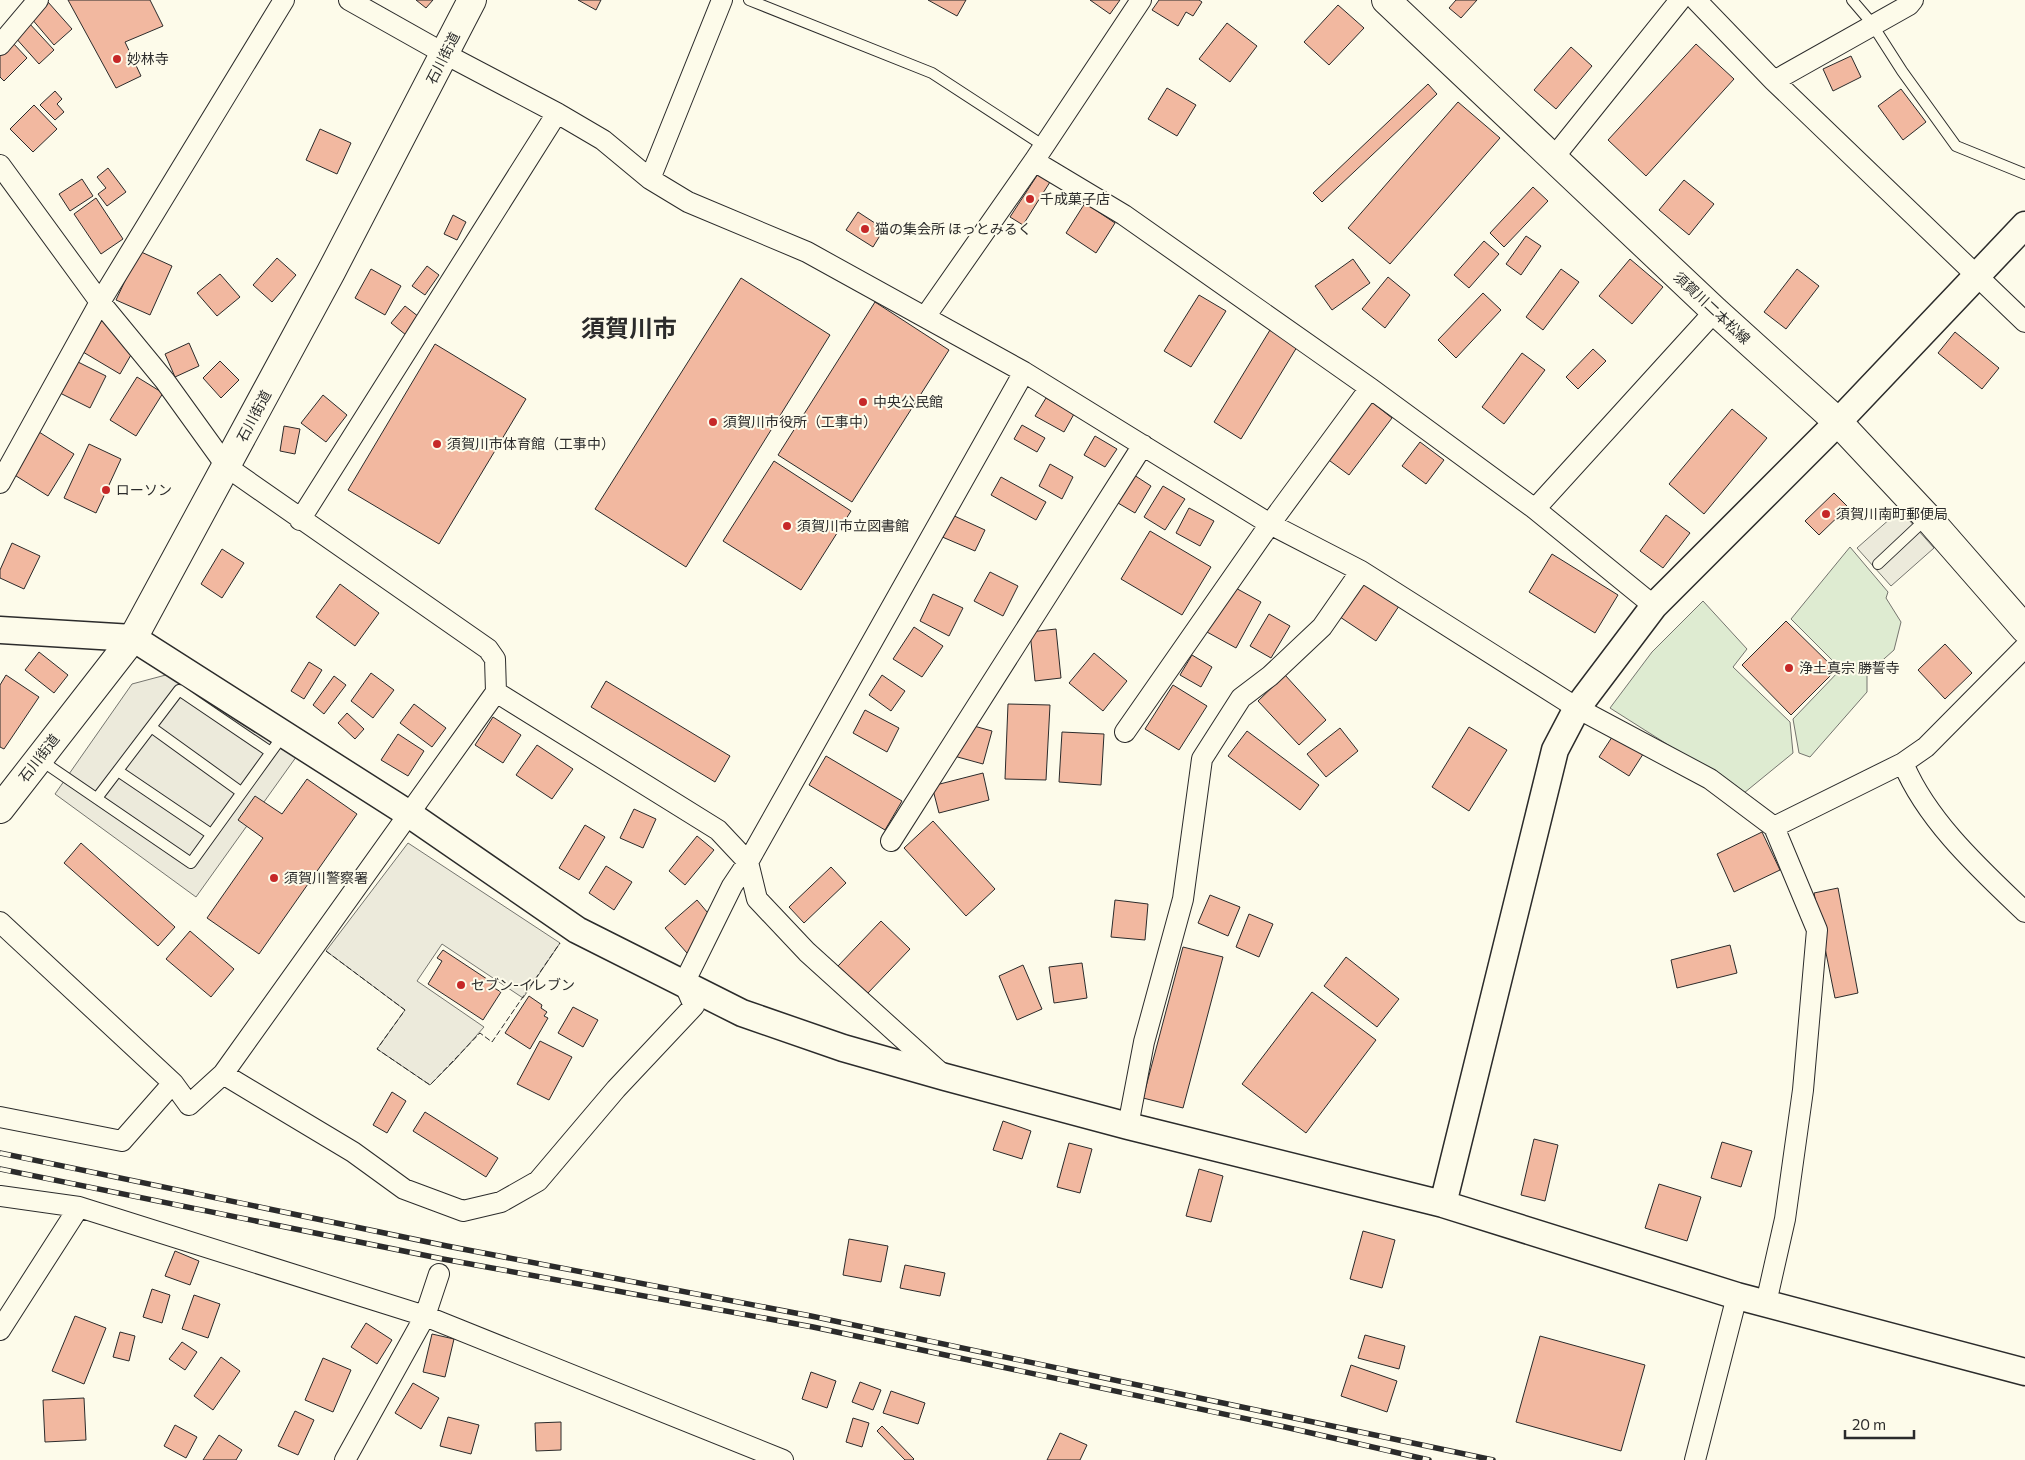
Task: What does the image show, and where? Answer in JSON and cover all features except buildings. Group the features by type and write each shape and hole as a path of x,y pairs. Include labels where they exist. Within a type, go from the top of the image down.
{"main road":[{"name":"石川街道","path":"0,809 133,638 227,467 472,0"},
{"name":"須賀川二本松線","path":"1386,0 1715,311 1838,422 2022,620"}],"street":[{"path":"0,45 38,0"},
{"path":"0,483 100,302 284,0"},
{"path":"349,0 445,54 558,112 603,140 650,179 688,202 807,252 1024,372 1270,524 1362,571 1577,708 1710,779 1774,827 1818,930 1803,1090 1784,1219 1766,1303"},
{"path":"650,179 722,0"},
{"path":"925,317 1039,153 1141,0"},
{"path":"1554,157 1680,0"},
{"path":"1696,0 1774,80 2025,322"},
{"path":"1774,80 1909,5 1913,0"},
{"path":"300,520 558,112"},
{"path":"1039,153 1370,388 1535,509 1654,606"},
{"path":"0,165 100,302 165,381 227,467 300,520 488,649 495,659 496,692 223,1074 189,1105 173,1083 0,922"},
{"path":"1443,1204 1555,750 1577,708 1654,606 1838,422 2025,225"},
{"path":"1535,509 1715,311"},
{"path":"223,1074 353,1152 404,1189 462,1211 501,1202 538,1181 616,1089 694,1006 684,983 732,886 748,862 1024,372"},
{"path":"1125,732 1270,524 1370,388"},
{"path":"891,841 1143,445"},
{"path":"1128,1126 1144,1042 1182,899 1202,759 1241,698 1270,676 1322,627 1362,571"},
{"path":"0,630 133,638 277,742 409,814 577,930 742,1013 843,1048 945,1077 1128,1126 1443,1204 1738,1296 2025,1372"},
{"path":"1774,827 1903,763 1926,747 2025,647"},
{"path":"496,692 718,830 748,862 756,899 807,952 945,1077"},
{"path":"1903,763 1911,783 1964,853 2025,912"},
{"path":"0,1117 122,1141 173,1083"},
{"path":"0,1196 79,1207 425,1316 783,1460"},
{"path":"0,1330 79,1207"},
{"path":"345,1460 425,1316 439,1274"},
{"path":"1695,1460 1738,1296"}],"lane":[{"path":"749,0 932,73 1039,153"},
{"path":"1852,0 1873,24 1902,71 1956,146 2025,174"},
{"path":"1878,564 1928,518"},
{"path":"38,758 191,863 277,742 179,690 97,798"},
{"path":"150,727 241,792"},
{"path":"118,771 211,834"}],"green space":[{"path":"1850,547 1888,592 1886,598 1901,622 1894,650 1867,674 1867,692 1810,757 1799,753 1793,719 1841,669 1791,619"},
{"path":"1703,601 1747,649 1733,667 1790,722 1793,753 1744,793 1610,708 1652,652"}],"shaded area":[{"path":"1900,510 1934,548 1891,586 1857,548"},
{"path":"192,668 304,746 196,897 55,794 132,684"},
{"path":"408,843 560,943 523,998 442,944 417,981 484,1027 430,1085 377,1049 405,1010 326,951"}],"railway":[{"path":"0,1153 447,1246 811,1316 1493,1460"},
{"path":"0,1169 443,1259 813,1327 1285,1427 1429,1460"}],"fence":[{"path":"326,951 405,1010 377,1049 430,1085 480,1033 492,1042 560,943"}],"place":[{"name":"妙林寺","path":"117,59"},
{"name":"千成菓子店","path":"1030,199"},
{"name":"猫の集会所 ほっとみるく","path":"865,229"},
{"name":"中央公民館","path":"863,402"},
{"name":"須賀川市役所（工事中）","path":"713,422"},
{"name":"須賀川市体育館（工事中）","path":"437,444"},
{"name":"ローソン","path":"106,490"},
{"name":"須賀川南町郵便局","path":"1826,514"},
{"name":"須賀川市立図書館","path":"787,526"},
{"name":"浄土真宗 勝誓寺","path":"1789,668"},
{"name":"須賀川警察署","path":"274,878"},
{"name":"セブン-イレブン","path":"461,985"}],"district":[{"name":"須賀川市","path":"629,329"}]}
